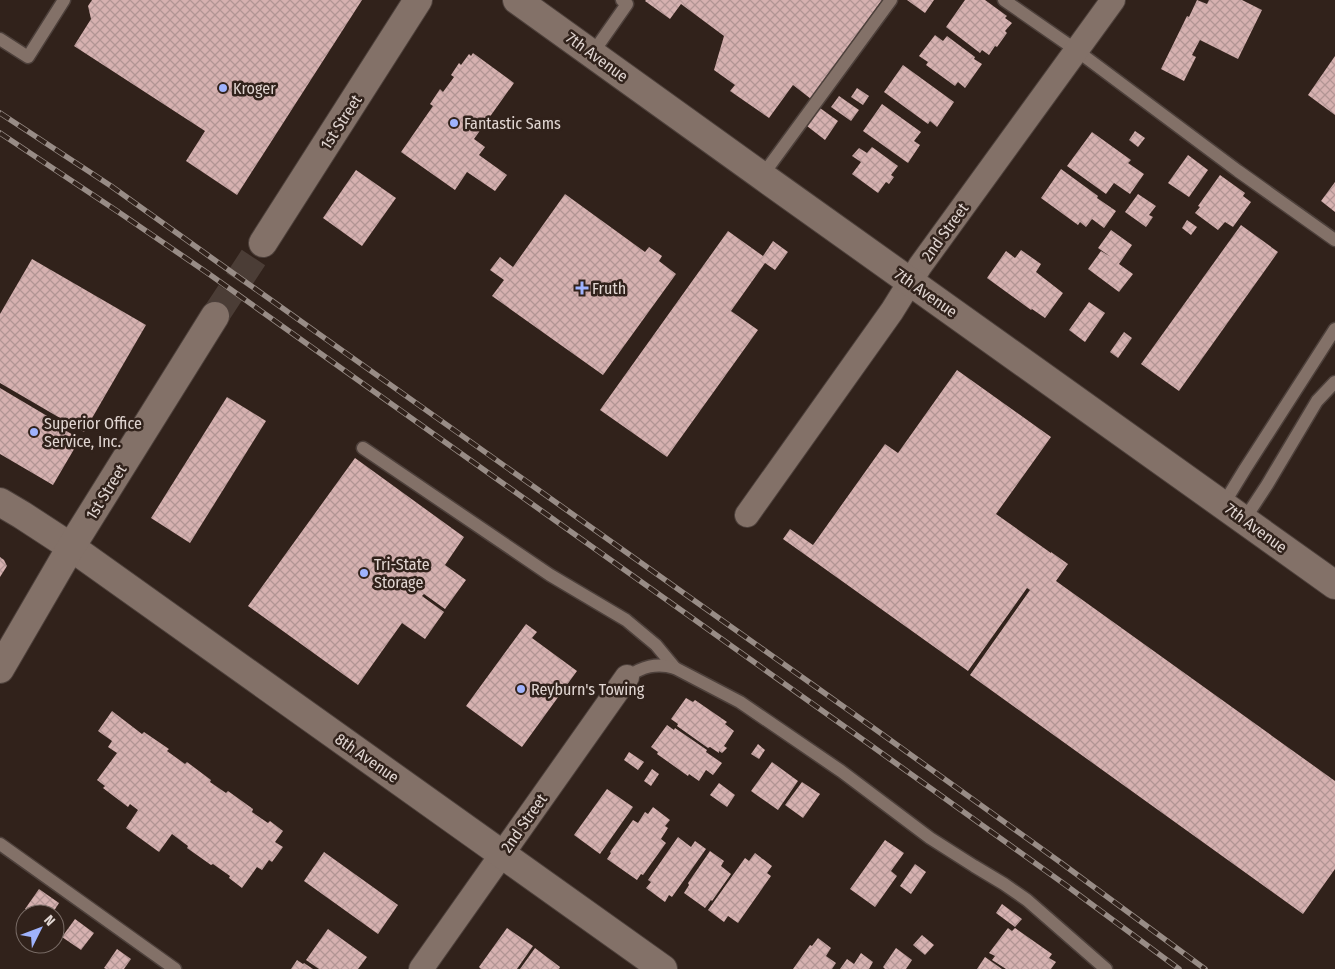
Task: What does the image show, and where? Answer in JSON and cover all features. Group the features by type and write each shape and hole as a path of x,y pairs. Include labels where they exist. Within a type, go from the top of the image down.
{"street":[{"name":"1st Street","path":"263,243 418,0"},
{"name":"2nd Street","path":"747,516 892,311 920,266 1113,0"},
{"name":"7th Avenue","path":"525,2 592,54 1335,585"},
{"name":"1st Street","path":"0,669 71,547 215,316"},
{"name":"8th Avenue","path":"0,502 71,547 663,969"},
{"name":"2nd Street","path":"421,969 627,678"}],"lane":[{"path":"0,39 28,57 64,0"},
{"path":"762,176 891,0"},
{"path":"1004,0 1076,50 1238,172 1335,240"},
{"path":"592,54 625,1"},
{"path":"1234,512 1245,469 1335,329"},
{"path":"1234,512 1267,485 1317,401 1335,382"},
{"path":"363,448 550,575 626,620 656,645 675,668"},
{"path":"627,678 637,670 656,665 666,665 740,702 841,771 930,838 1027,900 1106,969"},
{"path":"0,844 175,969"}],"building":[{"name":"Kroger","path":"92,0 362,0 237,195 186,161 205,131 74,46 91,19 88,6"},
{"path":"646,0 882,0 811,99 793,85 769,118 730,91 735,85 714,70 724,36 681,4 670,19"},
{"path":"907,0 934,0 925,13"},
{"path":"965,0 985,0 1007,16 1005,18 1012,23 1005,31 1007,33 997,47 995,46 989,55 982,50 980,53 946,27"},
{"path":"1197,0 1207,4 1209,0 1242,0 1262,10 1238,59 1200,40 1192,55 1196,57 1184,81 1161,69"},
{"path":"935,35 943,41 947,36 982,64 965,88 958,82 955,86 926,65 928,62 919,56"},
{"name":"Fantastic Sams","path":"473,53 514,83 474,139 485,147 479,155 507,175 495,191 467,172 455,190 401,152 433,106 430,104 440,89 443,92 454,77 451,75 459,63 461,65 469,54 471,56"},
{"path":"1335,56 1335,115 1308,95"},
{"path":"903,65 954,102 937,127 930,121 928,124 884,92"},
{"path":"857,88 869,96 863,105 851,97"},
{"path":"839,96 859,110 851,121 831,107"},
{"path":"882,104 921,132 914,141 920,145 908,163 863,131"},
{"path":"820,108 838,121 825,140 807,126"},
{"path":"1135,131 1145,138 1138,147 1129,140"},
{"path":"1092,132 1131,160 1128,163 1144,174 1130,194 1114,183 1106,194 1067,166"},
{"path":"872,147 898,166 891,175 894,177 889,184 886,182 878,193 852,174 861,162 852,156 859,148 867,153"},
{"path":"1188,155 1208,170 1189,197 1168,183"},
{"path":"1061,169 1116,211 1104,228 1092,219 1086,227 1080,222 1078,225 1041,198"},
{"path":"356,170 396,198 362,246 323,218"},
{"path":"1220,175 1245,193 1243,196 1251,202 1233,227 1225,222 1218,230 1195,213"},
{"path":"1335,182 1335,212 1321,201"},
{"name":"Fruth","path":"565,194 645,252 649,247 662,256 659,261 676,274 603,375 492,296 504,280 490,270 500,257 513,267"},
{"path":"1138,194 1156,206 1149,215 1153,217 1146,227 1125,212"},
{"path":"1187,220 1197,227 1191,235 1182,228"},
{"path":"1241,225 1278,252 1179,391 1141,364"},
{"path":"1111,230 1132,245 1119,264 1133,274 1119,292 1088,269 1101,251 1111,257 1098,248"},
{"path":"728,231 763,256 773,241 788,252 775,270 765,263 731,311 758,330 667,457 600,410"},
{"path":"1021,250 1041,264 1036,272 1063,293 1045,318 987,278 1006,251 1015,258"},
{"path":"32,259 146,325 84,432 0,383 0,314"},
{"path":"1089,302 1105,313 1085,342 1069,330"},
{"path":"1124,332 1132,338 1118,358 1110,352"},
{"path":"957,370 1051,437 996,514 1068,564 1056,581 1335,781 1335,869 1303,914 970,675 1030,590 1027,588 968,671 783,539 790,529 813,545 885,444 898,453"},
{"name":"Superior Office Service, Inc.","path":"0,388 59,423 58,426 80,439 53,485 0,454"},
{"path":"227,397 266,421 190,543 151,518"},
{"name":"Tri-State Storage","path":"355,458 464,537 445,565 466,580 445,609 424,594 422,596 444,612 425,639 402,623 358,685 248,606"},
{"path":"0,557 7,566 0,577"},
{"name":"Reyburn's Towing","path":"526,624 537,632 532,638 577,671 522,747 466,706"},
{"path":"686,698 693,702 695,700 727,722 725,724 734,731 724,746 727,748 722,753 710,747 708,748 677,726 678,724 671,719"},
{"path":"112,711 142,734 144,732 169,749 167,751 185,764 187,762 211,780 210,782 226,793 228,791 253,809 252,812 268,823 270,821 283,831 275,842 283,847 272,862 269,860 262,870 257,867 242,888 229,878 230,876 187,848 188,846 172,834 159,852 126,828 138,810 130,804 128,807 103,788 105,786 97,780 117,753 108,747 112,741 98,731"},
{"path":"667,725 674,730 675,728 707,750 706,752 722,763 713,775 706,770 699,781 689,774 688,776 657,754 658,752 651,747"},
{"path":"758,744 765,750 759,759 751,754"},
{"path":"629,752 644,762 638,770 624,760"},
{"path":"772,762 798,781 778,810 751,791"},
{"path":"652,769 659,774 651,786 644,781"},
{"path":"802,782 820,794 803,818 785,805"},
{"path":"719,783 735,795 727,807 710,795"},
{"path":"607,789 633,807 600,854 574,835"},
{"path":"653,807 670,820 665,826 668,828 661,839 666,843 643,875 641,874 637,880 607,859 633,820 638,823 645,812 648,814"},
{"path":"678,837 691,847 695,841 706,849 672,897 669,895 665,902 646,888 651,882 648,880"},
{"path":"885,840 904,853 891,871 897,876 875,907 850,889"},
{"path":"710,851 724,861 721,866 731,874 705,908 684,893 689,885 688,883"},
{"path":"324,852 398,905 378,934 304,881"},
{"path":"755,853 772,866 767,873 771,876 738,923 728,916 724,922 708,910 745,858 749,861"},
{"path":"915,864 926,872 911,894 900,886"},
{"path":"39,889 59,903 58,904 28,904"},
{"path":"1002,904 1022,919 1015,927 996,913"},
{"path":"75,919 94,933 81,950 65,939 65,933"},
{"path":"507,928 533,946 517,969 481,969 479,967"},
{"path":"1008,928 1012,931 1015,928 1052,954 1049,958 1056,962 1051,969 1006,969 992,960 995,956 989,953"},
{"path":"328,929 367,957 358,969 319,969 306,960"},
{"path":"922,935 934,945 925,955 913,945"},
{"path":"818,938 831,948 826,956 836,963 832,969 793,969 810,945 812,946"},
{"path":"535,948 560,967 559,969 520,969"},
{"path":"896,948 912,960 906,969 885,969 883,967"},
{"path":"117,949 131,959 124,969 104,968"},
{"path":"861,953 873,962 869,969 840,969 847,959 854,964"},
{"path":"985,957 1002,969 977,969"},
{"path":"297,960 304,963 313,969 291,969"}],"tunnel":[{"path":"215,316 263,243"}],"railway":[{"path":"0,113 111,186 854,714 1205,969"},
{"path":"0,133 209,274 855,734 1179,969"}],"place":[{"name":"Kroger","path":"223,88"},
{"name":"Fantastic Sams","path":"454,123"},
{"name":"Fruth","path":"582,288"},
{"name":"Superior Office Service, Inc.","path":"34,432"},
{"name":"Tri-State Storage","path":"364,573"},
{"name":"Reyburn's Towing","path":"521,689"}]}
